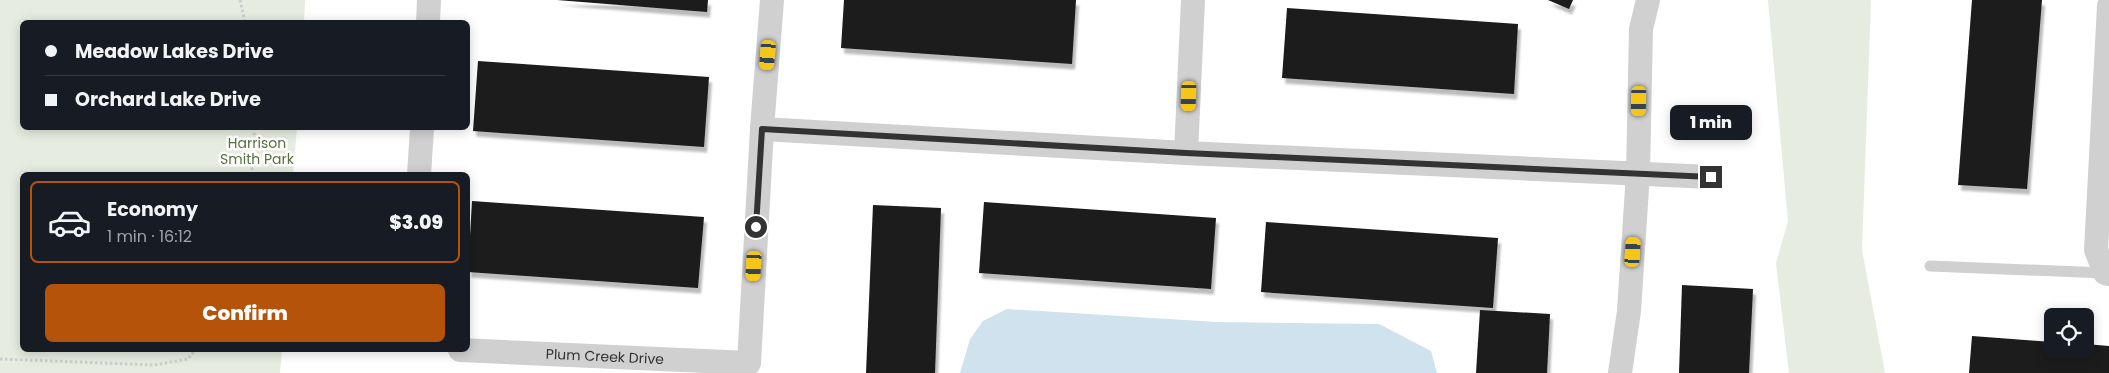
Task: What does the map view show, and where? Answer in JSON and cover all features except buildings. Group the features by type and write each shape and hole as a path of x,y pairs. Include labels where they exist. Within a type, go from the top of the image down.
{"street":[{"path":"428,20 430,0"},
{"path":"772,0 762,129 1186,153 1711,177"},
{"path":"1186,153 1193,0"},
{"path":"1620,373 1629,311 1638,174 1641,29 1648,0"},
{"path":"2107,274 2096,250 2109,6"},
{"name":"Plum Creek Drive","path":"470,350 749,363 762,129"},
{"path":"419,172 422,130"}],"lane":[{"path":"1930,266 2107,274"}],"path":[{"path":"240,0 245,20"},
{"path":"251,172 254,130"},
{"path":"0,359 154,365 188,359 193,352"}],"green space":[{"name":"Harrison Smith Park","path":"0,0 305,0 304,20 20,20 20,130 297,130 293,172 20,172 20,352 282,352 280,373 0,373"},
{"path":"1768,0 1871,0 1862,250 1885,373 1789,373 1776,263 1788,221"}],"water":[{"path":"1007,309 1217,322 1379,324 1431,351 1437,373 960,373 970,339 983,321"}],"route":[{"path":"756,227 762,129 1186,153 1711,177"}]}
